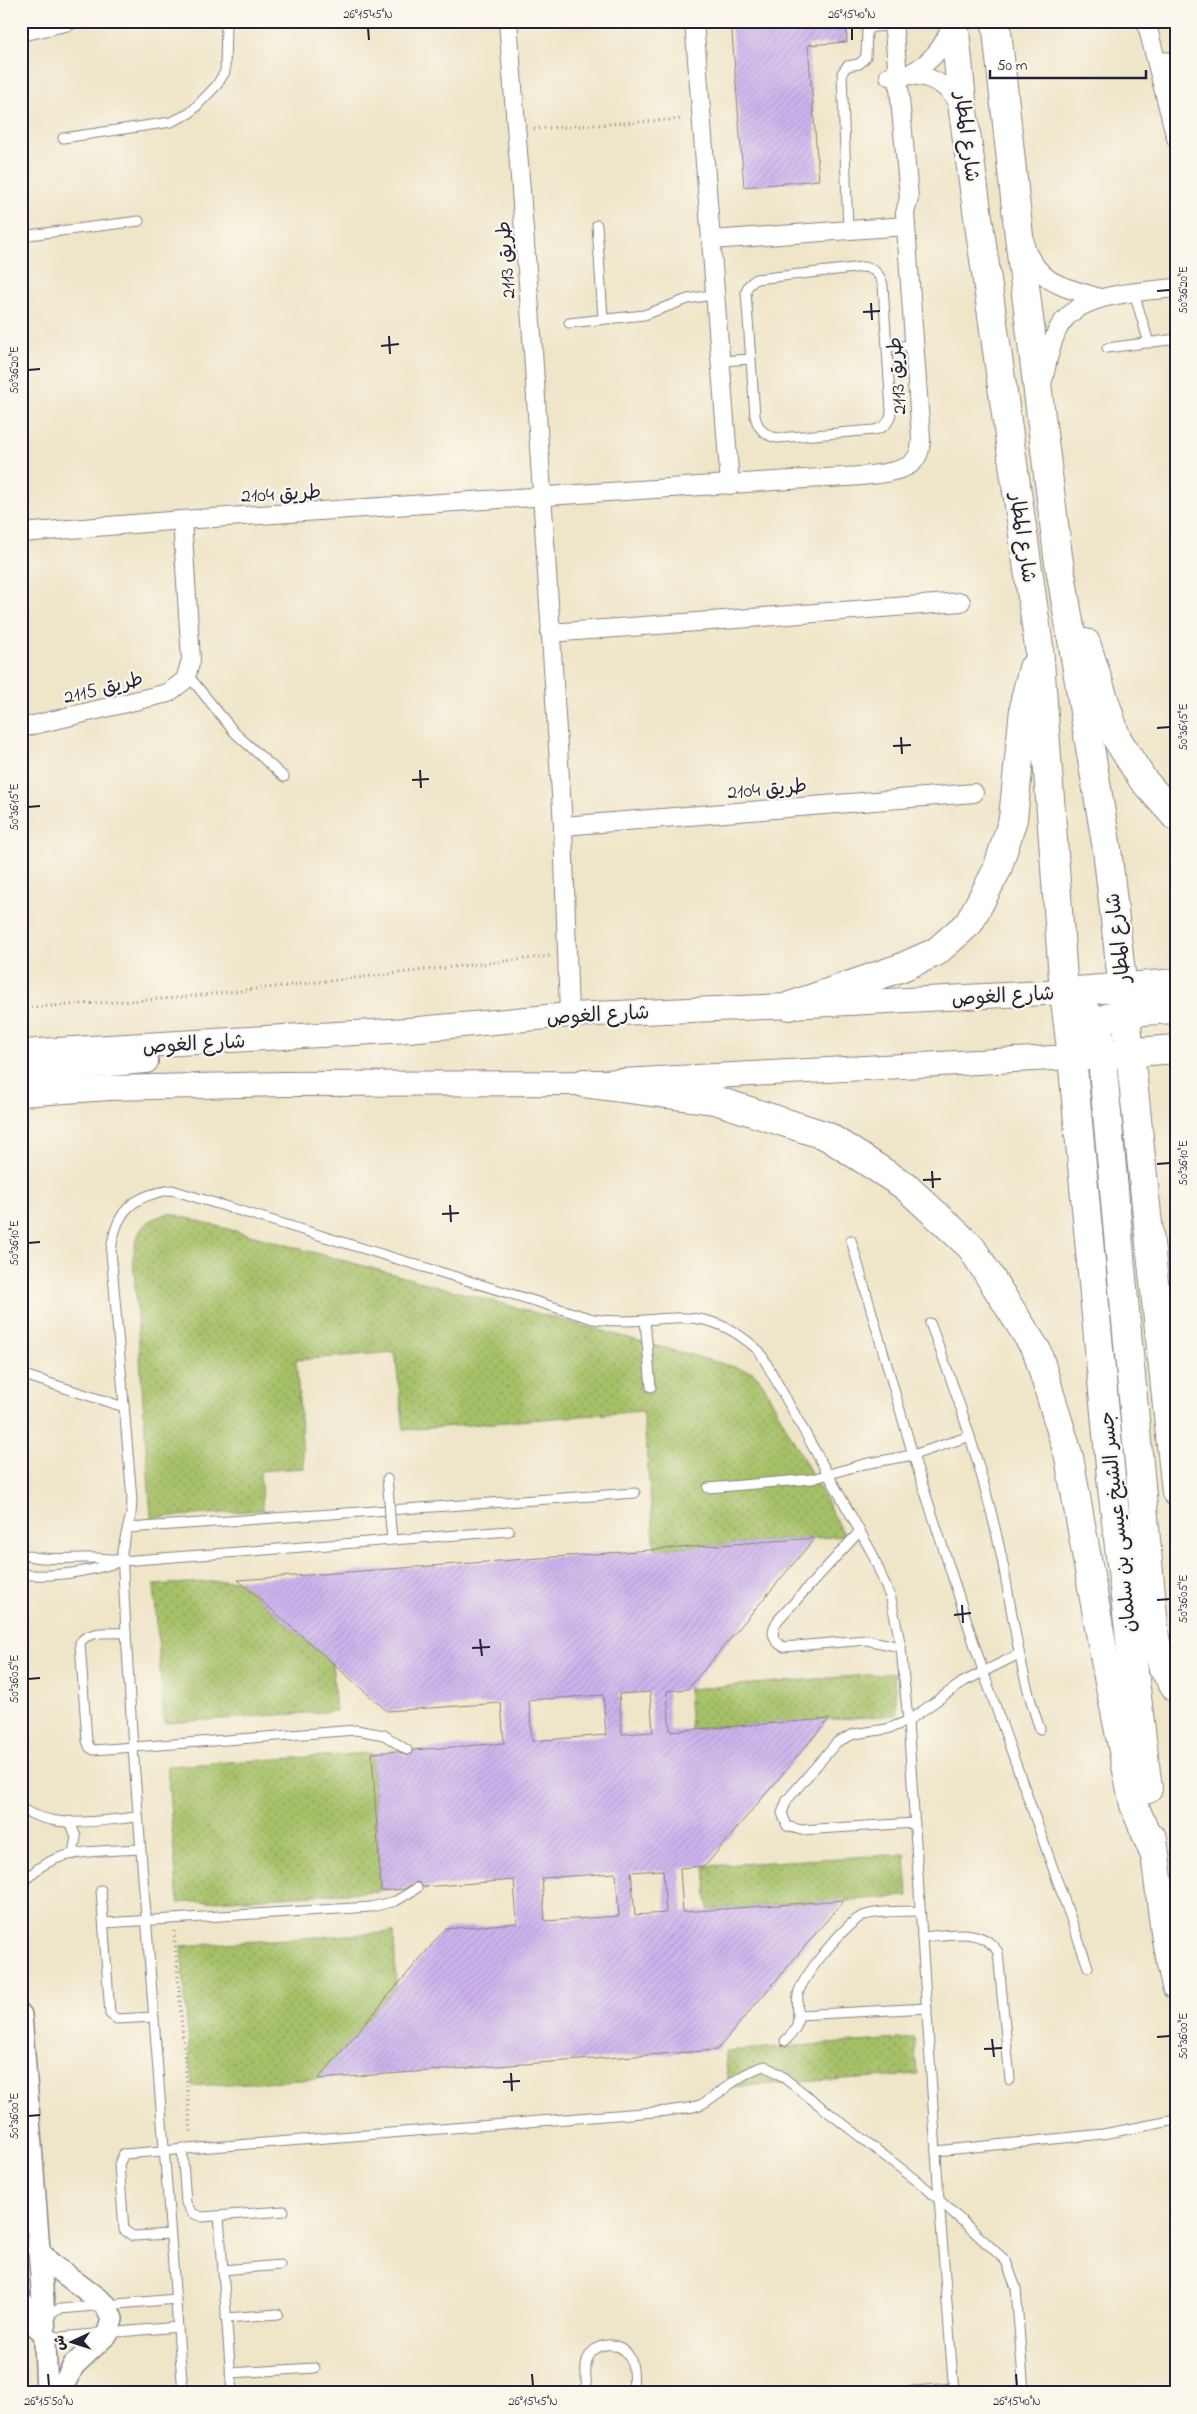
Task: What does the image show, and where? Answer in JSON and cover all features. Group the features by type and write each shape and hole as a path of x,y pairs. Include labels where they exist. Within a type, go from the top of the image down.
{"main road":[{"name":"شارع المطار","path":"953,21 963,111 1039,647 1064,992 1072,1057"},
{"name":"شارع المطار","path":"996,21 1019,236 1058,556 1107,849 1130,1052"},
{"path":"1058,556 1117,739 1143,780 1176,817"},
{"path":"790,1006 900,968 936,952 969,923 997,870 1012,819 1025,699 1039,647"},
{"name":"شارع الغوص","path":"21,1052 408,1030 569,1015 1064,992 1124,1000 1176,983"},
{"path":"1064,992 1081,1006 1094,1024 1100,1037 1154,1638 1163,1668 1176,1688"},
{"path":"1072,1057 1083,1034 1124,1000 1176,1009"},
{"path":"21,1071 364,1044 378,1042 408,1030"},
{"name":"شارع الغوص","path":"21,1094 241,1085 584,1083 1072,1057 1176,1049"},
{"path":"1130,1052 1176,1492"},
{"name":"جسر الشيخ عيسى بن سلمان","path":"1072,1057 1112,1488 1166,1940 1176,1986"},
{"path":"584,1083 716,1100 827,1136 906,1186 971,1247 1037,1351 1069,1457 1107,1672 1134,1805 1156,1856"}],"street":[{"path":"21,32 69,21"},
{"name":"طريق 2113","path":"508,21 543,496"},
{"path":"694,21 717,294 730,485"},
{"path":"899,75 923,67 938,52 949,33 953,21"},
{"path":"1146,21 1176,138"},
{"name":"طريق 2113","path":"889,24 899,75 899,199 906,220 922,438 921,447 913,462"},
{"path":"1157,62 1176,61"},
{"path":"899,75 927,78 942,85 954,97 963,111"},
{"path":"712,240 848,229 906,220"},
{"path":"1019,236 1035,268 1051,282 1100,298"},
{"path":"1040,397 1049,353 1058,329 1068,314 1100,298 1176,288"},
{"name":"طريق 2104","path":"21,534 182,520 890,473 913,462"},
{"path":"543,496 563,826 569,1015"},
{"path":"182,520 191,660 188,675"},
{"path":"550,633 961,602"},
{"name":"طريق 2115","path":"21,728 168,693 182,684 188,675"},
{"name":"طريق 2104","path":"563,826 974,793"},
{"path":"21,2015 38,2250 36,2327 47,2393"},
{"path":"38,2250 50,2263 106,2305 112,2319 108,2333 74,2365 59,2393"},
{"path":"21,2300 36,2327"}],"lane":[{"path":"63,138 171,122 190,113 216,86 225,72 226,21"},
{"path":"848,229 842,73 847,66 862,62 866,57 865,36 867,30 872,27 889,24"},
{"path":"21,236 139,221"},
{"path":"597,225 603,319"},
{"path":"863,267 874,270 881,279 887,348 891,417 879,429 778,438 765,434 760,429 755,416 746,292 751,282 756,279 863,267"},
{"path":"1134,293 1149,343"},
{"path":"569,322 654,313 688,300 717,294"},
{"path":"1107,348 1176,339"},
{"path":"887,348 915,346"},
{"path":"722,361 750,359"},
{"path":"188,675 236,733 284,777"},
{"path":"183,2393 133,1748 122,1562 122,1551 128,1528 132,1499 111,1252 113,1232 121,1215 135,1201 153,1192 172,1190 191,1194 593,1319 627,1322 696,1318 720,1324 742,1335 760,1352 872,1553 885,1583 897,1623 901,1647 908,1721 939,2199 954,2390 888,2393"},
{"path":"851,1240 914,1455 983,1671 1088,1967"},
{"path":"645,1321 651,1387"},
{"path":"930,1323 970,1436 992,1518 1029,1697 1040,1729"},
{"path":"21,1374 124,1407"},
{"path":"708,1488 812,1479 864,1464 914,1455 970,1436"},
{"path":"387,1478 392,1540"},
{"path":"128,1528 635,1493"},
{"path":"21,1574 62,1573 94,1569 122,1562 509,1531"},
{"path":"859,1532 778,1620 772,1632 774,1639 784,1648 866,1640 901,1647"},
{"path":"21,1554 45,1558 102,1557 122,1562"},
{"path":"126,1632 86,1636 80,1643 88,1745 98,1751 356,1730 384,1734 407,1750"},
{"path":"915,1823 801,1830 788,1826 782,1813 787,1800 837,1742 854,1734 887,1729 908,1721 940,1696 983,1671 1019,1654"},
{"path":"21,1808 44,1820 70,1822 138,1817"},
{"path":"70,1822 76,1837 73,1854"},
{"path":"21,1888 34,1871 47,1862 73,1854 140,1849"},
{"path":"104,1923 384,1905 396,1901 417,1888"},
{"path":"101,1890 110,2014 117,2019 153,2017"},
{"path":"786,2041 796,2028 799,2015 800,1988 847,1926 862,1916 920,1911"},
{"path":"922,1937 971,1934 982,1936 992,1942 998,1952 1010,2080"},
{"path":"799,2015 927,2008"},
{"path":"170,2234 132,2236 126,2233 119,2164 121,2156 128,2153 182,2148 667,2112 699,2105 721,2092 749,2070 765,2066 779,2074 939,2199 1000,2254 1010,2269 1016,2288 1024,2393"},
{"path":"936,2150 1103,2134 1176,2120"},
{"path":"182,2148 188,2208 192,2213 202,2217 284,2211"},
{"path":"219,2216 232,2393"},
{"path":"223,2270 280,2266"},
{"path":"36,2327 60,2309 176,2299"},
{"path":"226,2318 278,2314"},
{"path":"36,2327 59,2336 178,2327"},
{"path":"587,2393 587,2362 591,2353 598,2347 608,2344 617,2346 625,2351 631,2359 634,2393"},
{"path":"230,2373 315,2368"}],"path":[{"path":"516,131 702,117"},
{"path":"21,1008 176,998 568,954"},
{"path":"173,1919 192,2148"}],"green space":[{"path":"169,1213 753,1372 762,1382 845,1536 655,1550 643,1411 404,1430 395,1352 296,1360 304,1468 260,1471 263,1510 151,1518 133,1257 137,1239 142,1228 152,1220"},
{"path":"238,1580 332,1662 336,1711 164,1723 154,1585"},
{"path":"894,1673 897,1715 691,1729 688,1689"},
{"path":"372,1753 381,1891 178,1903 167,1766"},
{"path":"905,1854 908,1896 708,1910 705,1866"},
{"path":"394,1932 396,1987 318,2079 192,2086 181,1946"},
{"path":"914,2038 917,2074 728,2087 725,2051"}],"building":[{"path":"731,21 846,21 847,42 808,45 819,180 744,187"},
{"path":"815,1538 688,1689 667,1691 670,1731 829,1719 705,1866 680,1868 683,1912 844,1900 717,2050 318,2079 445,1929 517,1923 514,1880 423,1887 420,1883 416,1882 404,1889 381,1891 372,1753 397,1751 407,1756 412,1754 413,1750 504,1743 501,1703 387,1711 238,1580","holes":["650,1692 653,1732 622,1734 619,1694","603,1695 606,1735 532,1741 529,1700","663,1870 666,1913 635,1915 631,1872","616,1873 619,1916 545,1921 542,1878"]}]}
